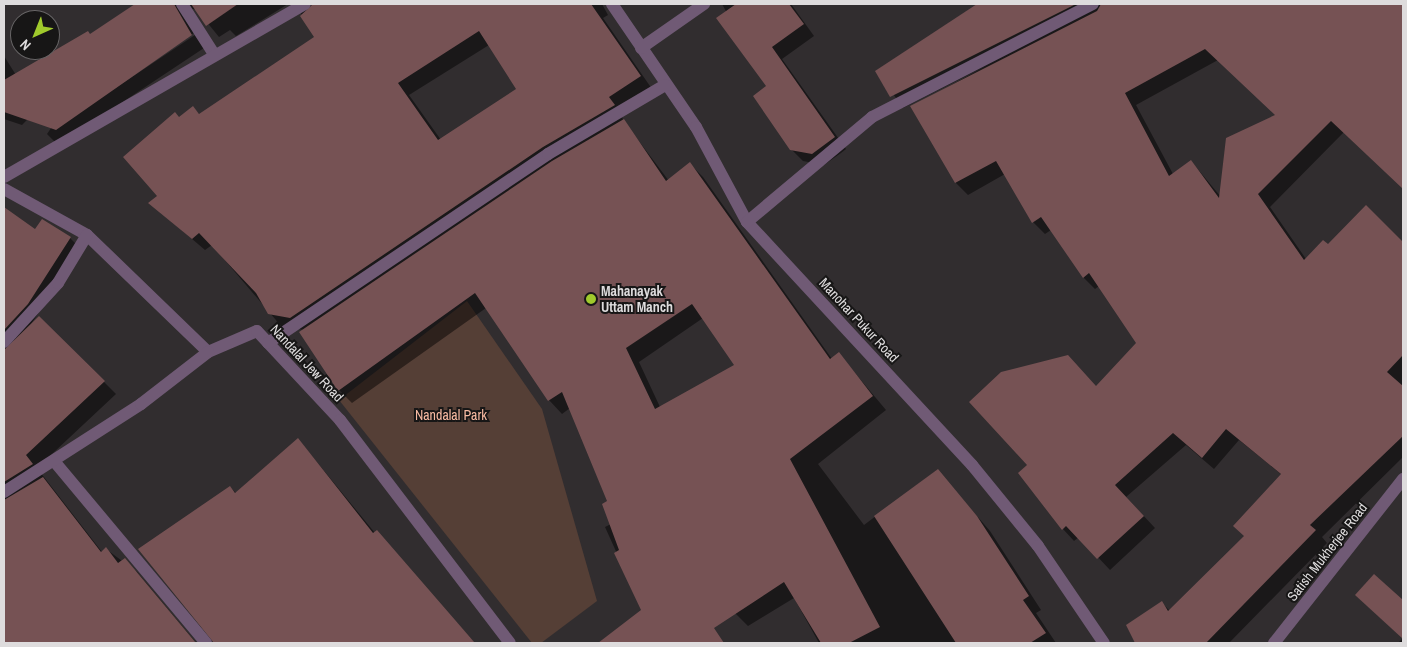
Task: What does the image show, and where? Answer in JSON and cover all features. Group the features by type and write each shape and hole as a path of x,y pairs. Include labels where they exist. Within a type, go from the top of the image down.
{"street":[{"path":"182,4 214,54"},
{"path":"4,177 214,54 305,4"},
{"name":"Manohar Pukur Road","path":"612,4 665,85 696,127 747,222 972,465 1038,546 1104,643"},
{"path":"641,48 704,4"},
{"path":"747,222 872,117 1094,4"},
{"path":"268,343 548,154 665,85"},
{"path":"4,189 87,235 208,352 142,404 4,492"},
{"path":"4,342 58,283 87,235"},
{"name":"Nandalal Jew Road","path":"208,352 257,331 346,427 510,643"},
{"path":"54,461 206,643"},
{"name":"Satish Mukherjee Road","path":"1274,643 1403,479"}],"green space":[{"name":"Nandalal Park","path":"467,301 542,409 597,601 541,643 532,643 339,400"}],"building":[{"path":"135,4 174,4 192,35 56,130 4,112 4,80 38,60 60,60 60,47 88,31 90,34"},
{"path":"191,4 238,4 206,26"},
{"path":"313,4 591,4 641,76 609,97 615,105 543,147 290,318 268,314 256,293 199,233 192,239 148,203 157,196 123,157 175,112 179,117 193,106 199,114 314,37 300,16","holes":["479,31 516,89 438,140 398,83"]},
{"path":"736,4 789,4 804,24 772,47 835,137 812,154 790,150 753,96 766,86 716,18"},
{"path":"977,4 1076,4 890,97 875,71"},
{"path":"1101,4 1403,4 1403,189 1331,121 1258,194 1304,260 1323,240 1328,244 1366,205 1403,242 1403,355 1387,372 1403,386 1403,436 1310,525 1316,530 1206,643 1135,643 1126,625 1162,601 1168,611 1244,536 1233,526 1281,474 1226,429 1202,458 1173,433 1115,485 1144,516 1097,559 1066,526 1062,530 1018,473 1027,465 969,402 1001,372 1068,355 1096,386 1136,343 1089,273 1083,278 1041,217 1032,223 996,161 955,183 910,106 1097,11","holes":["1205,49 1275,115 1226,138 1219,198 1191,160 1169,176 1125,93"]},
{"path":"624,119 666,181 690,162 830,359 839,352 873,396 790,459 880,627 849,643 821,643 784,582 714,628 724,643 598,643 641,610 614,553 619,550 602,504 607,501 562,392 548,401 475,293 338,391 299,332 552,161","holes":["692,304 734,365 655,409 626,348"]},
{"path":"4,207 35,229 42,219 71,237 28,304 4,330"},
{"path":"39,316 105,381 26,455 33,464 4,482 4,350"},
{"path":"298,438 373,533 377,530 475,643 214,643 138,549 230,486 235,493"},
{"path":"938,469 977,516 1029,596 1023,600 1046,633 1030,643 956,643 874,516"},
{"path":"43,477 101,552 106,547 118,563 125,558 196,643 4,643 4,500"},
{"path":"1374,574 1403,600 1403,639 1355,595"}],"place":[{"name":"Mahanayak Uttam Manch","path":"591,299"}]}
